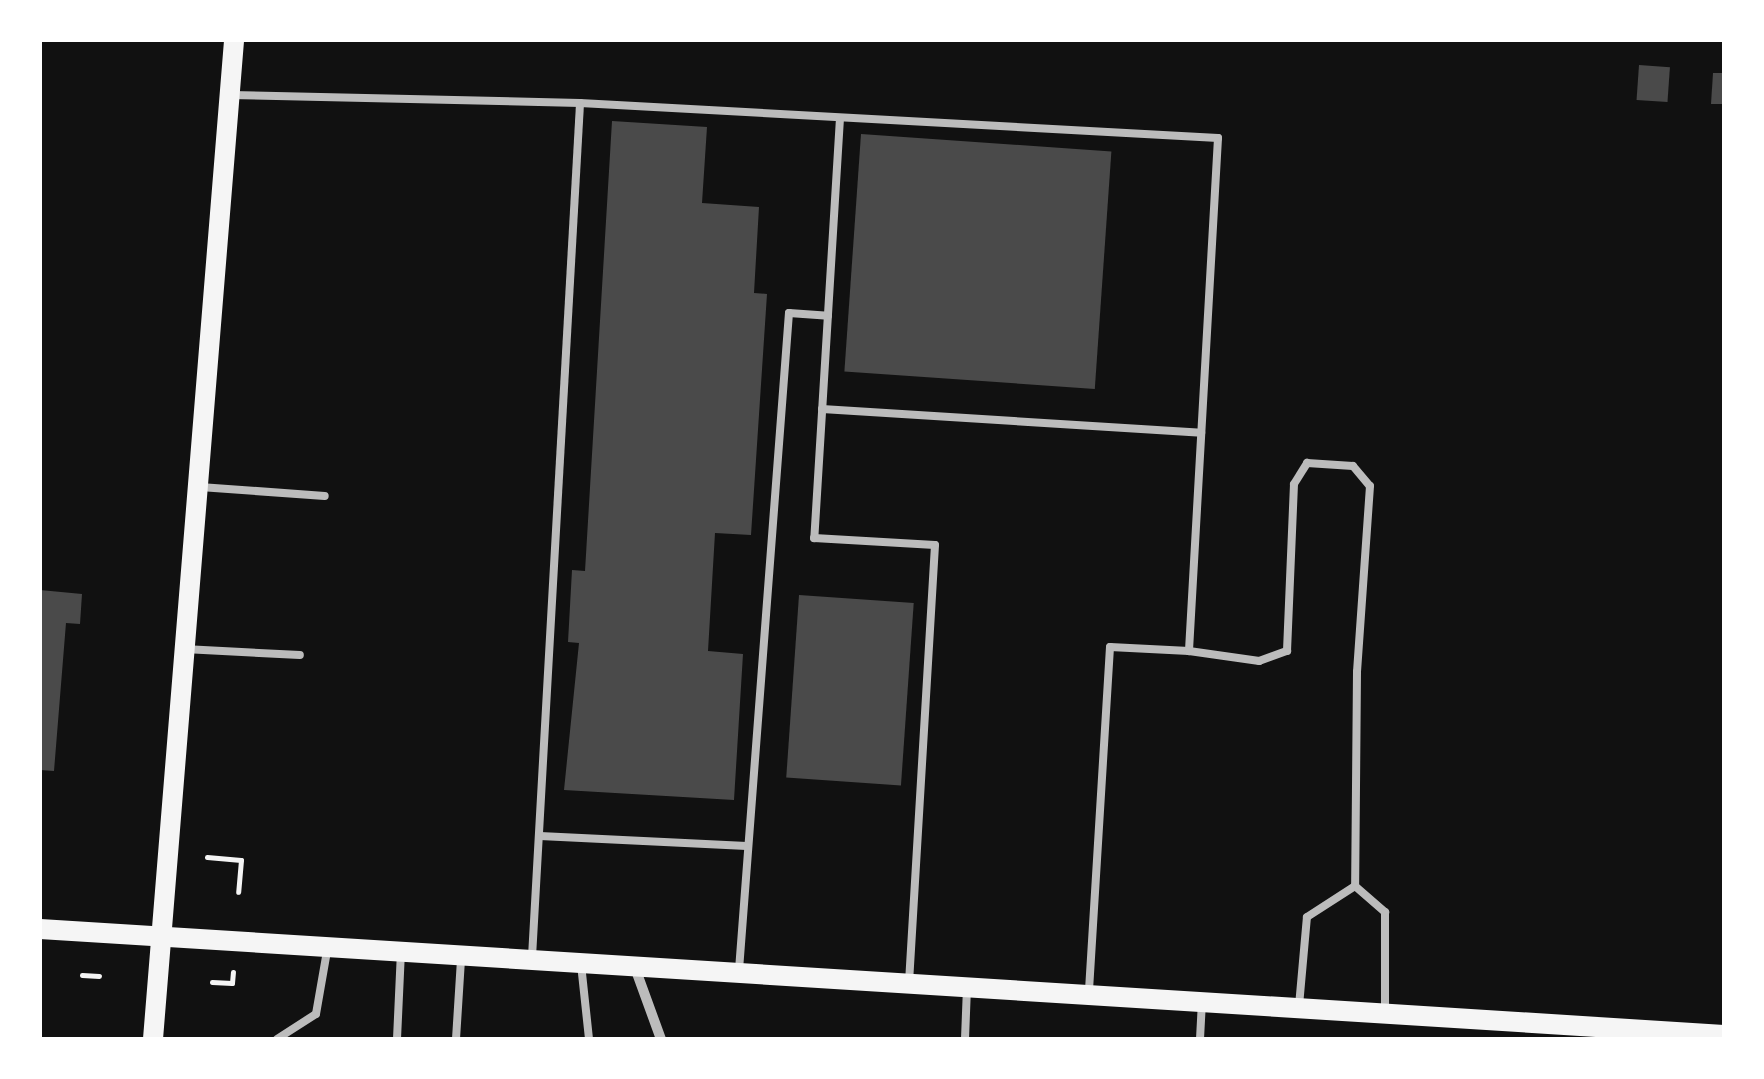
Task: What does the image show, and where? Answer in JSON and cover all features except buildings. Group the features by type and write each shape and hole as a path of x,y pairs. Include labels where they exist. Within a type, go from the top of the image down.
{"main road":[{"path":"153,1039 181,649 234,40"},
{"path":"40,929 160,932 462,956 633,962 1537,1030 1724,1034"}],"street":[{"path":"633,962 660,1039"}],"lane":[{"path":"230,94 580,103 1218,138 1189,651"},
{"path":"532,959 580,103"},
{"path":"840,118 814,538 935,545 909,984"},
{"path":"739,970 789,313 828,316"},
{"path":"822,409 1202,433"},
{"path":"1089,996 1110,647 1189,651 1259,661 1287,651 1294,484 1307,463 1353,466 1370,486 1357,672 1355,886 1385,912 1385,1017"},
{"path":"195,487 325,496"},
{"path":"181,649 300,655"},
{"path":"540,836 747,846"},
{"path":"1298,1010 1307,917 1355,886"},
{"path":"278,1039 316,1014 327,947"},
{"path":"398,1039 401,952"},
{"path":"456,1039 462,956"},
{"path":"580,960 588,1039"},
{"path":"965,1039 967,988"},
{"path":"1200,1039 1202,1004"}],"path":[{"path":"206,857 241,860 238,892"},
{"path":"212,982 232,983 234,972"},
{"path":"82,975 99,976"}]}
